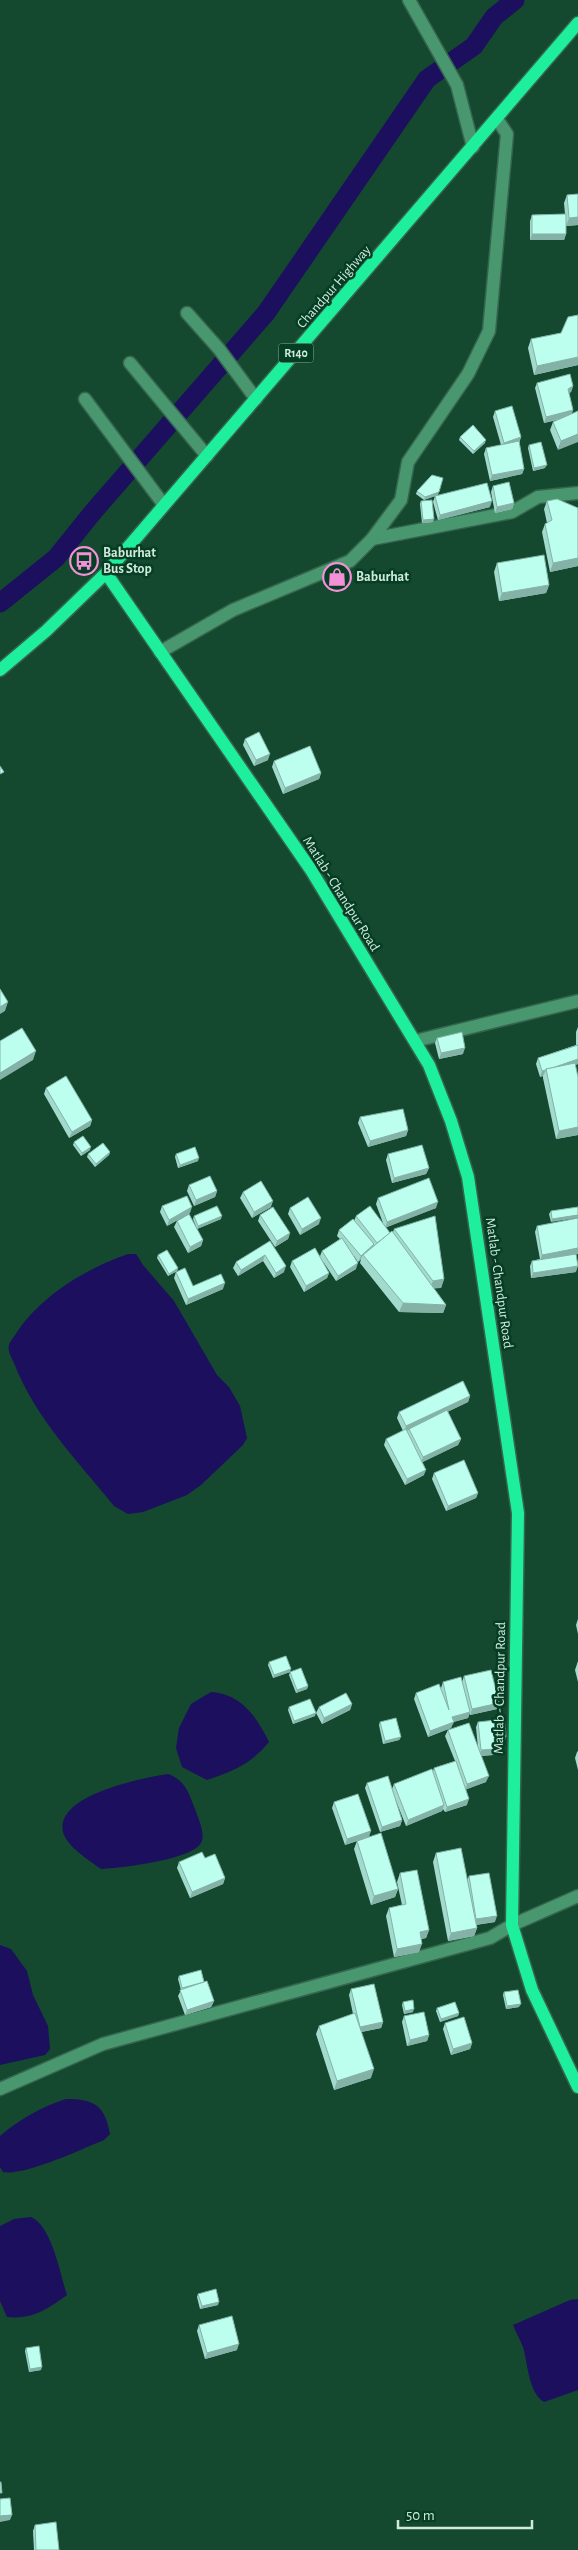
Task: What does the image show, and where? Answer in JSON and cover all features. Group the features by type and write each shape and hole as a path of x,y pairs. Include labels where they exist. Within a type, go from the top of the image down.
{"main road":[{"name":"Chandpur Highway","path":"0,670 46,631 106,573 578,23"},
{"name":"Matlab - Chandpur Road","path":"106,573 311,870 429,1065 451,1121 468,1177 518,1513 512,1925 532,1990 578,2087"}],"street":[{"path":"409,0 458,85 473,147"},
{"path":"160,652 233,610 350,561 372,539 401,500 408,462 468,374 489,331 507,134 497,119"},
{"path":"187,313 219,349 256,399"},
{"path":"130,363 207,456"},
{"path":"85,399 164,505"},
{"path":"372,539 512,512 538,497 578,494"},
{"path":"415,1041 578,1001"},
{"path":"0,2089 102,2044 490,1938 512,1925 578,1896"}],"shaded area":[{"path":"128,1254 136,1254 174,1301 217,1375 229,1387 240,1406 247,1438 243,1445 201,1485 187,1495 143,1512 128,1514 114,1506 45,1421 23,1383 10,1354 9,1347 11,1340 27,1319 39,1306 66,1284 97,1267"},
{"path":"211,1692 231,1697 247,1708 269,1742 255,1756 241,1766 207,1780 182,1767 176,1748 179,1728 191,1704"},
{"path":"168,1774 179,1780 186,1788 200,1821 203,1835 201,1843 195,1849 154,1862 101,1869 79,1853 65,1838 63,1832 64,1819 72,1808 86,1798 121,1784"},
{"path":"0,1945 11,1949 27,1971 33,1995 48,2026 50,2049 45,2055 0,2065"},
{"path":"66,2099 76,2099 97,2106 105,2117 110,2134 104,2140 54,2161 25,2170 3,2172 0,2167 0,2136 31,2114"},
{"path":"31,2217 38,2222 50,2240 67,2295 53,2305 32,2315 7,2317 0,2301 0,2226 14,2219"},
{"path":"578,2299 578,2390 544,2402 535,2391 529,2377 523,2347 513,2325 570,2300"}],"building":[{"path":"578,194 578,217 569,218 567,195"},
{"path":"566,214 566,234 532,234 532,215"},
{"path":"578,315 578,357 537,366 531,339 561,333 568,317"},
{"path":"570,374 573,386 568,389 573,410 546,417 537,383"},
{"path":"512,406 521,437 504,443 495,411"},
{"path":"578,411 578,434 561,441 553,422"},
{"path":"473,425 486,440 474,451 460,437"},
{"path":"519,441 524,469 492,475 486,448"},
{"path":"541,442 547,465 534,468 529,445"},
{"path":"432,475 443,478 439,492 425,497 417,491"},
{"path":"509,482 514,503 497,507 493,486"},
{"path":"487,483 492,501 440,515 435,496"},
{"path":"557,499 578,508 578,558 553,563 545,524 552,520 547,501"},
{"path":"432,500 434,519 423,520 421,501"},
{"path":"544,555 549,585 502,593 497,563"},
{"path":"259,732 270,754 256,760 245,739"},
{"path":"310,746 321,773 285,788 274,761"},
{"path":"0,766 4,772 0,774"},
{"path":"0,989 8,1002 0,1007"},
{"path":"22,1028 36,1051 0,1073 0,1041"},
{"path":"462,1032 465,1048 441,1053 437,1038"},
{"path":"578,1045 578,1059 542,1071 538,1058"},
{"path":"575,1063 578,1077 578,1127 559,1131 546,1069"},
{"path":"66,1076 92,1120 72,1132 46,1088"},
{"path":"403,1109 408,1130 370,1141 360,1117"},
{"path":"83,1136 91,1147 82,1153 74,1142"},
{"path":"103,1143 110,1152 96,1164 88,1154"},
{"path":"422,1145 429,1168 394,1178 388,1154"},
{"path":"195,1147 199,1158 180,1165 176,1154"},
{"path":"210,1176 217,1191 196,1200 189,1185"},
{"path":"429,1178 438,1202 387,1222 378,1198"},
{"path":"261,1181 273,1201 254,1212 243,1192"},
{"path":"187,1196 192,1207 169,1220 162,1206"},
{"path":"308,1197 321,1218 302,1229 290,1208"},
{"path":"217,1206 222,1216 198,1226 194,1216"},
{"path":"370,1206 390,1233 377,1243 356,1216"},
{"path":"273,1207 290,1233 277,1241 260,1215"},
{"path":"578,1207 578,1215 552,1219 551,1211"},
{"path":"189,1214 203,1240 190,1247 177,1221"},
{"path":"435,1216 444,1279 433,1281 394,1229"},
{"path":"578,1218 578,1248 542,1255 537,1226"},
{"path":"353,1219 374,1244 361,1256 339,1230"},
{"path":"392,1231 446,1305 403,1303 363,1255"},
{"path":"342,1238 358,1263 338,1276 322,1251"},
{"path":"270,1241 286,1266 276,1273 265,1255 241,1270 236,1262"},
{"path":"315,1248 329,1273 306,1286 292,1261"},
{"path":"167,1250 178,1268 169,1274 158,1255"},
{"path":"576,1254 578,1266 533,1273 532,1261"},
{"path":"185,1268 193,1286 221,1274 225,1283 188,1299 176,1272"},
{"path":"463,1381 470,1396 406,1426 399,1412"},
{"path":"447,1410 461,1439 423,1457 409,1429"},
{"path":"406,1429 426,1470 407,1479 386,1439"},
{"path":"464,1460 478,1493 448,1506 434,1473"},
{"path":"286,1656 291,1669 274,1675 269,1662"},
{"path":"301,1668 308,1686 297,1690 290,1672"},
{"path":"491,1670 499,1703 472,1709 464,1676"},
{"path":"461,1677 470,1712 452,1717 454,1722 430,1731 416,1693 439,1684 449,1710 443,1682"},
{"path":"346,1693 352,1704 324,1718 319,1707"},
{"path":"310,1699 316,1713 294,1721 289,1707"},
{"path":"396,1718 401,1737 385,1741 380,1722"},
{"path":"505,1719 506,1737 494,1738 495,1749 481,1750 478,1722"},
{"path":"469,1723 489,1776 467,1784 448,1730"},
{"path":"456,1761 469,1799 447,1807 434,1768"},
{"path":"432,1769 444,1805 408,1820 394,1784"},
{"path":"388,1776 402,1820 382,1827 367,1783"},
{"path":"358,1794 371,1831 347,1839 334,1802"},
{"path":"381,1833 398,1889 374,1896 357,1841"},
{"path":"461,1848 477,1928 451,1933 436,1853"},
{"path":"202,1852 205,1858 215,1854 225,1878 192,1892 179,1862"},
{"path":"417,1870 429,1930 420,1932 422,1944 397,1949 389,1908 406,1904 400,1873"},
{"path":"489,1873 497,1916 476,1919 469,1876"},
{"path":"201,1970 204,1982 182,1988 179,1976"},
{"path":"207,1981 214,2001 187,2010 180,1990"},
{"path":"374,1984 383,2022 360,2027 351,1989"},
{"path":"518,1990 521,2004 507,2006 504,1992"},
{"path":"413,2000 414,2009 405,2011 403,2002"},
{"path":"455,2002 459,2013 441,2019 437,2008"},
{"path":"424,2012 429,2035 410,2040 404,2016"},
{"path":"355,2013 374,2069 337,2081 319,2026"},
{"path":"464,2017 472,2043 453,2049 445,2023"},
{"path":"216,2289 219,2302 202,2306 198,2294"},
{"path":"232,2316 239,2344 207,2353 199,2325"},
{"path":"39,2346 42,2367 30,2369 26,2348"},
{"path":"1,2482 2,2493 0,2493"},
{"path":"10,2498 12,2515 0,2516 0,2499"},
{"path":"56,2522 59,2550 36,2550 35,2525"}],"waterway":[{"path":"0,603 56,558 93,512 266,313 427,79 474,46 494,17 515,0"}],"place":[{"name":"Baburhat Bus Stop","path":"84,561"},
{"name":"Baburhat","path":"337,577"}]}
